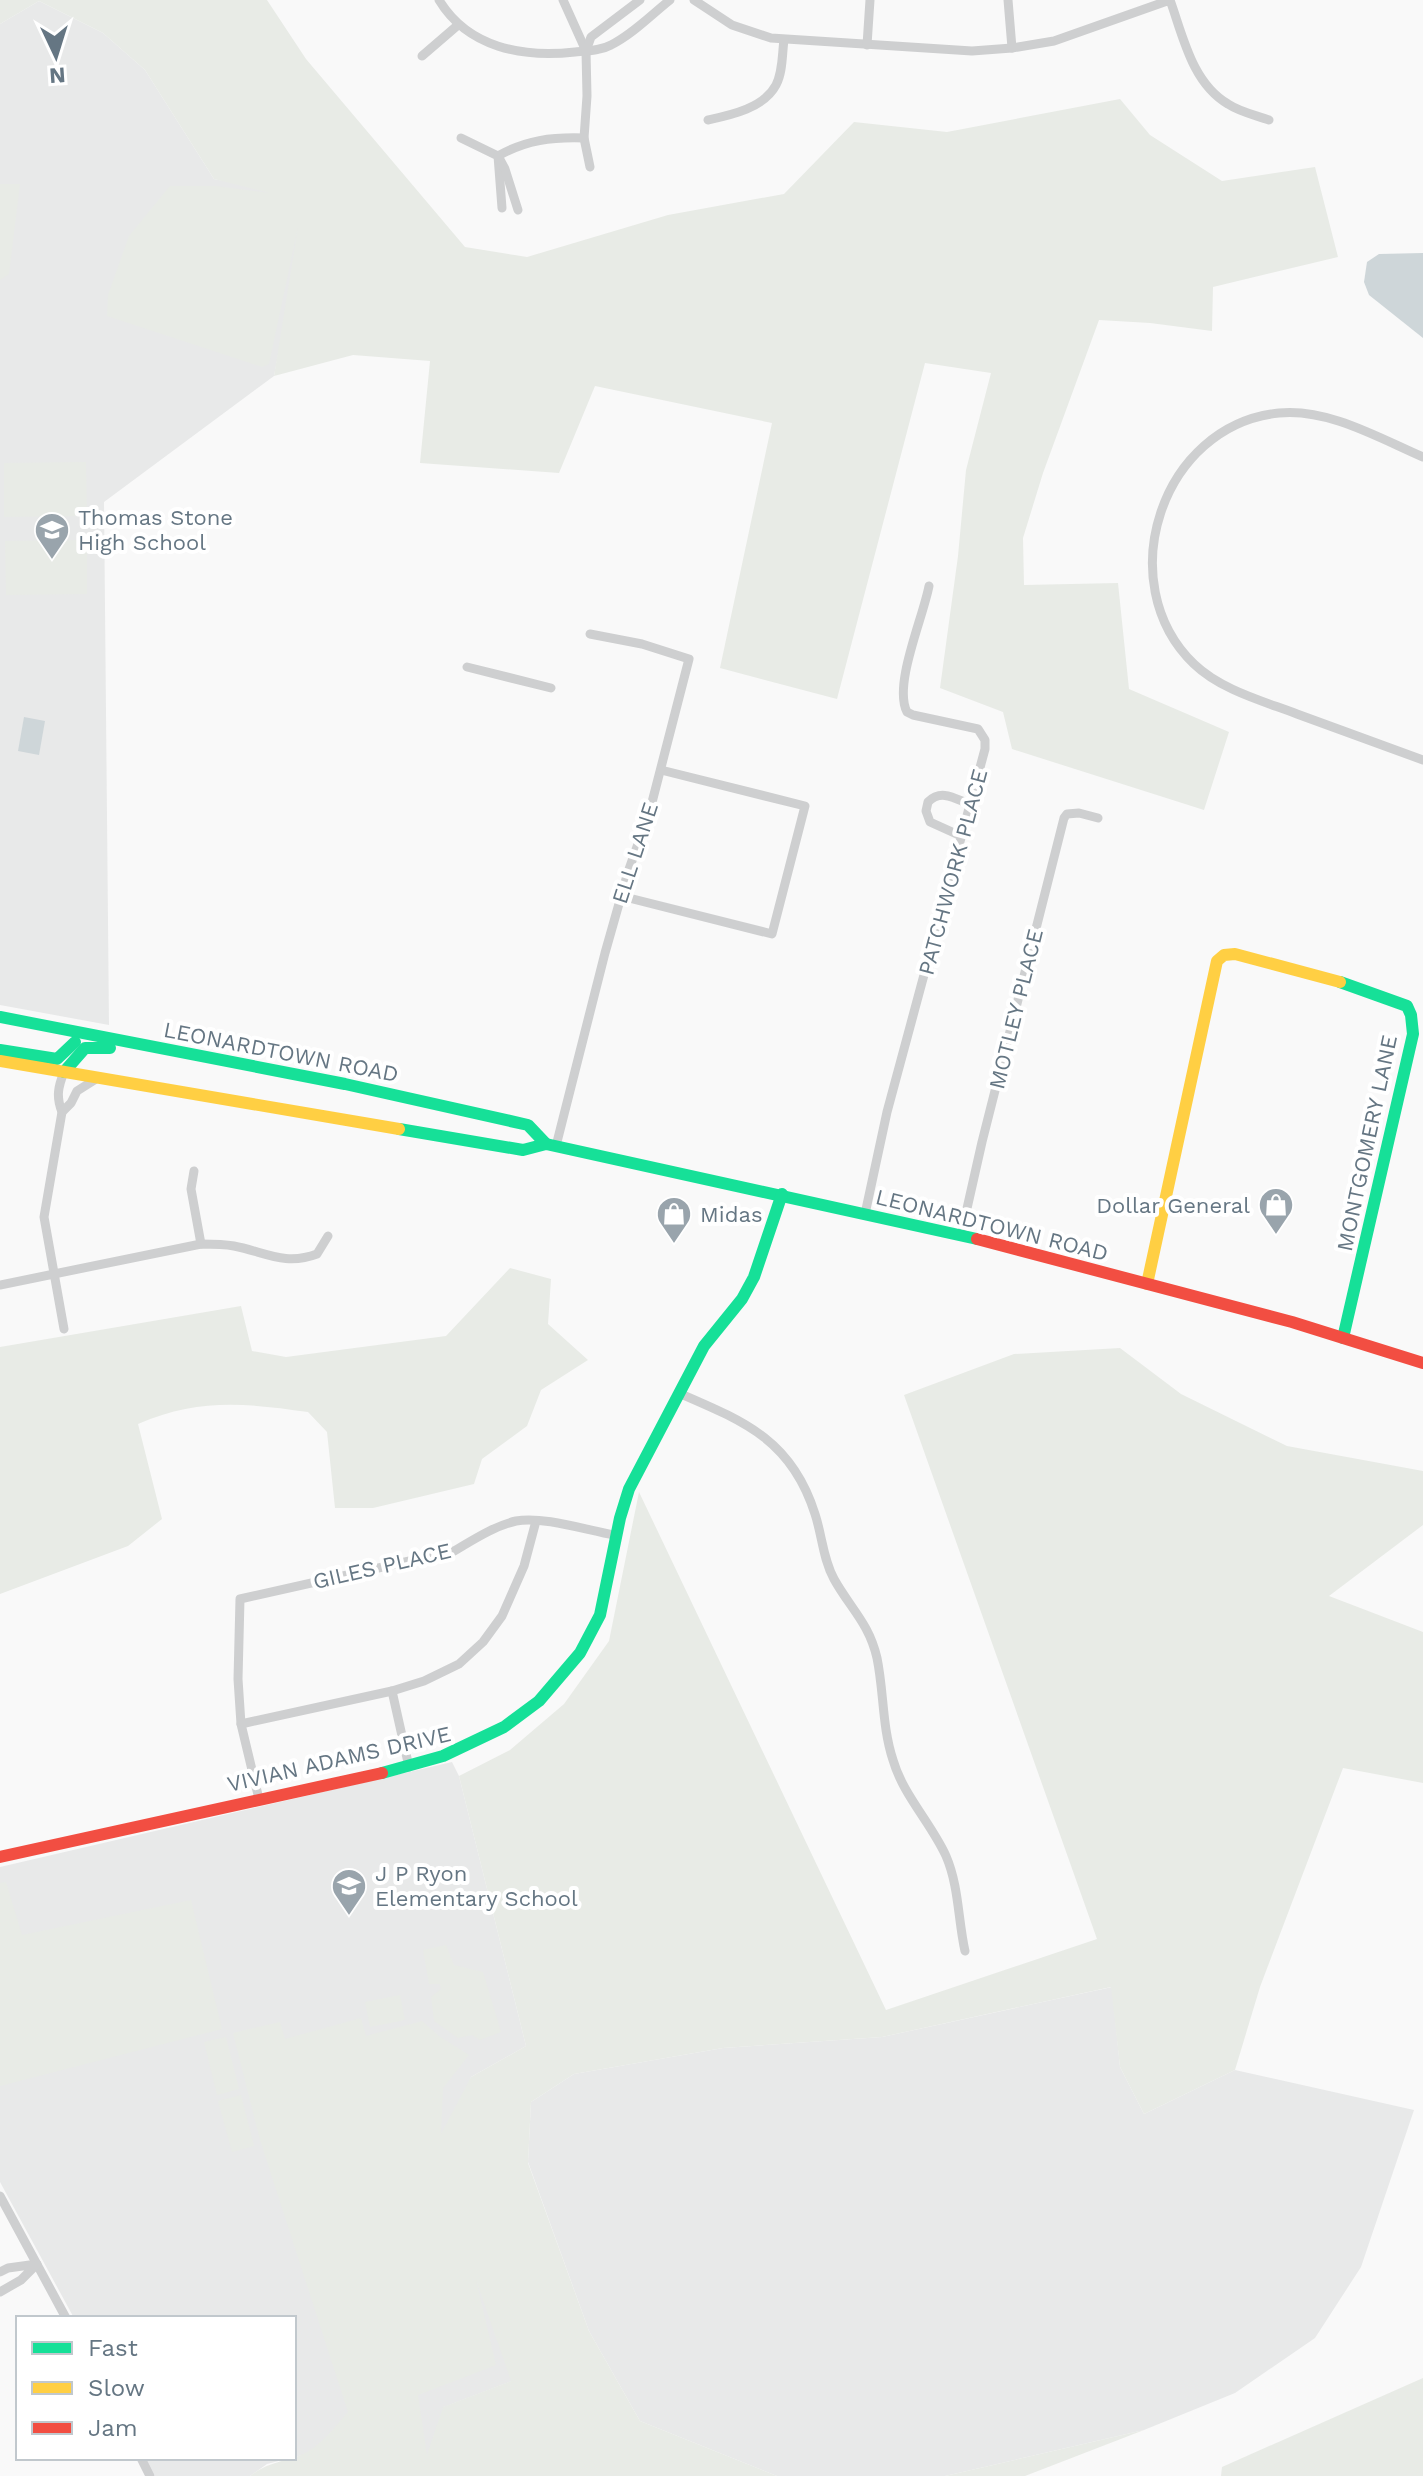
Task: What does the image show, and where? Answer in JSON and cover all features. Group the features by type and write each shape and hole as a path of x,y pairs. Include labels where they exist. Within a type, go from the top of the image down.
{"main road":[{"name":"MONTGOMERY LANE","path":"1147,1284 1217,961 1224,955 1235,954 1327,978 1407,1006 1413,1034 1343,1338"},
{"name":"LEONARDTOWN ROAD","path":"0,1017 345,1084 528,1125 551,1145"},
{"path":"0,1050 57,1059 66,1054 81,1034"},
{"path":"64,1072 85,1048 98,1046 133,1052 165,1049"},
{"name":"LEONARDTOWN ROAD","path":"0,1061 523,1150 551,1145 782,1194 961,1235 1292,1322 1423,1363"},
{"name":"VIVIAN ADAMS DRIVE","path":"0,1857 409,1767 483,1741 512,1725 549,1692 581,1652 601,1613 614,1535 629,1489 704,1346 742,1299 754,1277 782,1194"}],"street":[{"path":"439,0 458,25 493,45 545,55 612,45 670,0"},
{"path":"563,0 586,51"},
{"path":"590,167 584,138 586,51 591,37 640,0"},
{"path":"694,0 732,25 784,40 956,51 1012,48 1071,36 1170,0 1190,56 1206,85 1234,107 1269,120"},
{"path":"867,45 870,0"},
{"path":"1008,0 1012,48"},
{"path":"422,56 458,25"},
{"path":"708,120 749,108 768,95 779,78 784,40"},
{"path":"461,138 498,156 518,210"},
{"path":"498,156 519,145 541,139 584,138"},
{"path":"498,156 502,208"},
{"path":"1423,457 1361,430 1316,416 1277,413 1239,424 1203,446 1177,475 1160,509 1151,559 1160,612 1168,630 1180,650 1202,672 1252,697 1423,760"},
{"name":"PATCHWORK PLACE","path":"865,1214 887,1112 982,761 985,740 978,729 913,715 907,712 902,702 905,678 929,586"},
{"name":"ELL LANE","path":"551,1145 621,896 661,770 689,659 642,644 590,634"},
{"path":"467,667 551,688"},
{"path":"621,896 772,934 805,806 661,770"},
{"path":"961,836 930,822 926,811 928,802 938,795 945,795 969,804"},
{"name":"MOTLEY PLACE","path":"961,1235 1064,818 1067,814 1079,813 1098,818"},
{"path":"64,1072 58,1101 62,1112 44,1217 64,1329"},
{"path":"62,1112 77,1091 96,1079"},
{"path":"194,1171 191,1189 201,1244"},
{"path":"0,1285 201,1244 230,1245 288,1260 300,1260 317,1254 328,1236"},
{"path":"681,1394 723,1412 769,1439 795,1468 805,1488 830,1571 865,1625 876,1656 893,1762 945,1854 952,1873 965,1951"},
{"name":"GILES PLACE","path":"241,1724 238,1679 240,1599 454,1551 479,1536 516,1521 536,1521 614,1535"},
{"path":"259,1799 241,1724 392,1691 424,1681 459,1664 483,1642 502,1616 524,1566 536,1521"},
{"path":"392,1691 409,1767"},
{"path":"0,2196 65,2316"},
{"path":"0,2272 37,2264"},
{"path":"0,2292 21,2280 37,2264"}],"shaded area":[{"path":"0,0 267,0 306,59 465,247 527,257 668,215 784,194 854,122 947,132 1120,99 1150,135 1222,181 1315,167 1338,257 1213,287 1212,331 1099,320 1043,473 1023,538 1024,585 1118,583 1129,689 1229,732 1204,810 1012,749 1003,712 940,688 966,470 991,373 925,363 837,699 720,668 772,423 595,386 559,473 420,463 430,361 353,355 274,376 298,227 269,364 262,367 107,316 108,295 129,236 170,186 215,186 270,193 214,179 145,70 103,33 39,1 0,24"},
{"name":"Thomas Stone High School","path":"39,1 103,33 145,70 214,179 308,197 274,376 104,502 109,1025 0,1005 0,24"},
{"path":"0,184 20,184 9,274 0,280"},
{"path":"1423,253 1423,338 1369,295 1364,282 1367,262 1379,254"},
{"path":"86,462 87,516 4,517 4,463"},
{"path":"87,540 87,594 6,595 5,541"},
{"path":"24,717 45,721 39,755 18,751"},
{"path":"510,1268 551,1279 548,1324 588,1360 541,1390 527,1426 482,1459 474,1484 373,1508 335,1508 327,1432 308,1412 242,1405 181,1410 138,1424 162,1519 128,1546 0,1594 0,1347 241,1306 252,1351 286,1357 446,1336"},
{"path":"1120,1348 1181,1394 1287,1446 1423,1471 1423,1525 1329,1596 1423,1632 1423,1783 1343,1768 1260,1987 1235,2070 1144,2114 1120,2067 1111,1987 882,2037 723,2048 574,2074 531,2102 528,2163 589,2331 640,2421 777,2476 250,2476 270,2465 296,2460 327,2436 348,2412 260,2140 233,2033 280,2022 285,2039 361,2018 366,2036 422,2021 469,2055 443,2088 441,2134 471,2077 526,2046 459,1776 510,1750 564,1704 609,1641 639,1492 886,2010 1097,1939 904,1395 1014,1354","holes":["476,2280 511,2381 443,2407 427,2455 418,2395 496,2365"]},
{"path":"452,1762 459,1776 526,2046 471,2077 447,2195 512,2381 444,2407 427,2457 296,2457 296,2316 73,2316 0,2182 0,1867"},
{"path":"6,1882 22,1935 191,1900 222,2029 0,2086 0,1883"},
{"path":"446,1945 454,1965 483,1972 501,2032 480,2040 472,2035 458,2038 434,2021 431,1997 441,1989 440,1984 429,1984 423,1950"},
{"path":"1112,1987 1120,2067 1144,2114 1235,2070 1414,2110 1361,2267 1315,2338 1235,2393 1144,2430 945,2476 777,2476 640,2421 589,2331 528,2162 531,2102 574,2074 723,2048 882,2037"},
{"path":"400,1995 405,2020 370,2027 365,2002"},
{"path":"226,2037 239,2089 217,2095 204,2042"},
{"path":"241,2095 254,2146 232,2152 218,2101"},
{"path":"1423,2378 1423,2476 1221,2476 1222,2467"},
{"path":"1144,2430 1025,2476 945,2476"},
{"path":"147,2460 282,2460 267,2464 250,2476 155,2476"}],"traffic: fast":[{"path":"1340,982 1407,1006 1413,1034 1343,1338"},
{"path":"0,1017 345,1084 528,1125 546,1144"},
{"path":"0,1050 57,1059 75,1042"},
{"path":"64,1072 85,1048 110,1048"},
{"path":"399,1129 523,1150 546,1144 977,1239"},
{"path":"382,1773 443,1756 504,1727 539,1701 580,1653 600,1615 629,1489 704,1346 742,1299 754,1277 782,1194"}],"traffic: slow":[{"path":"1147,1284 1217,961 1224,955 1235,954 1340,982"},
{"path":"0,1061 399,1129"}],"traffic: jam":[{"path":"977,1239 1292,1322 1423,1363"},
{"path":"0,1857 382,1773"}],"place":[{"name":"Thomas Stone High School","path":"52,561"},
{"name":"Dollar General","path":"1276,1236"},
{"name":"Midas","path":"674,1245"},
{"name":"J P Ryon Elementary School","path":"349,1917"}]}
